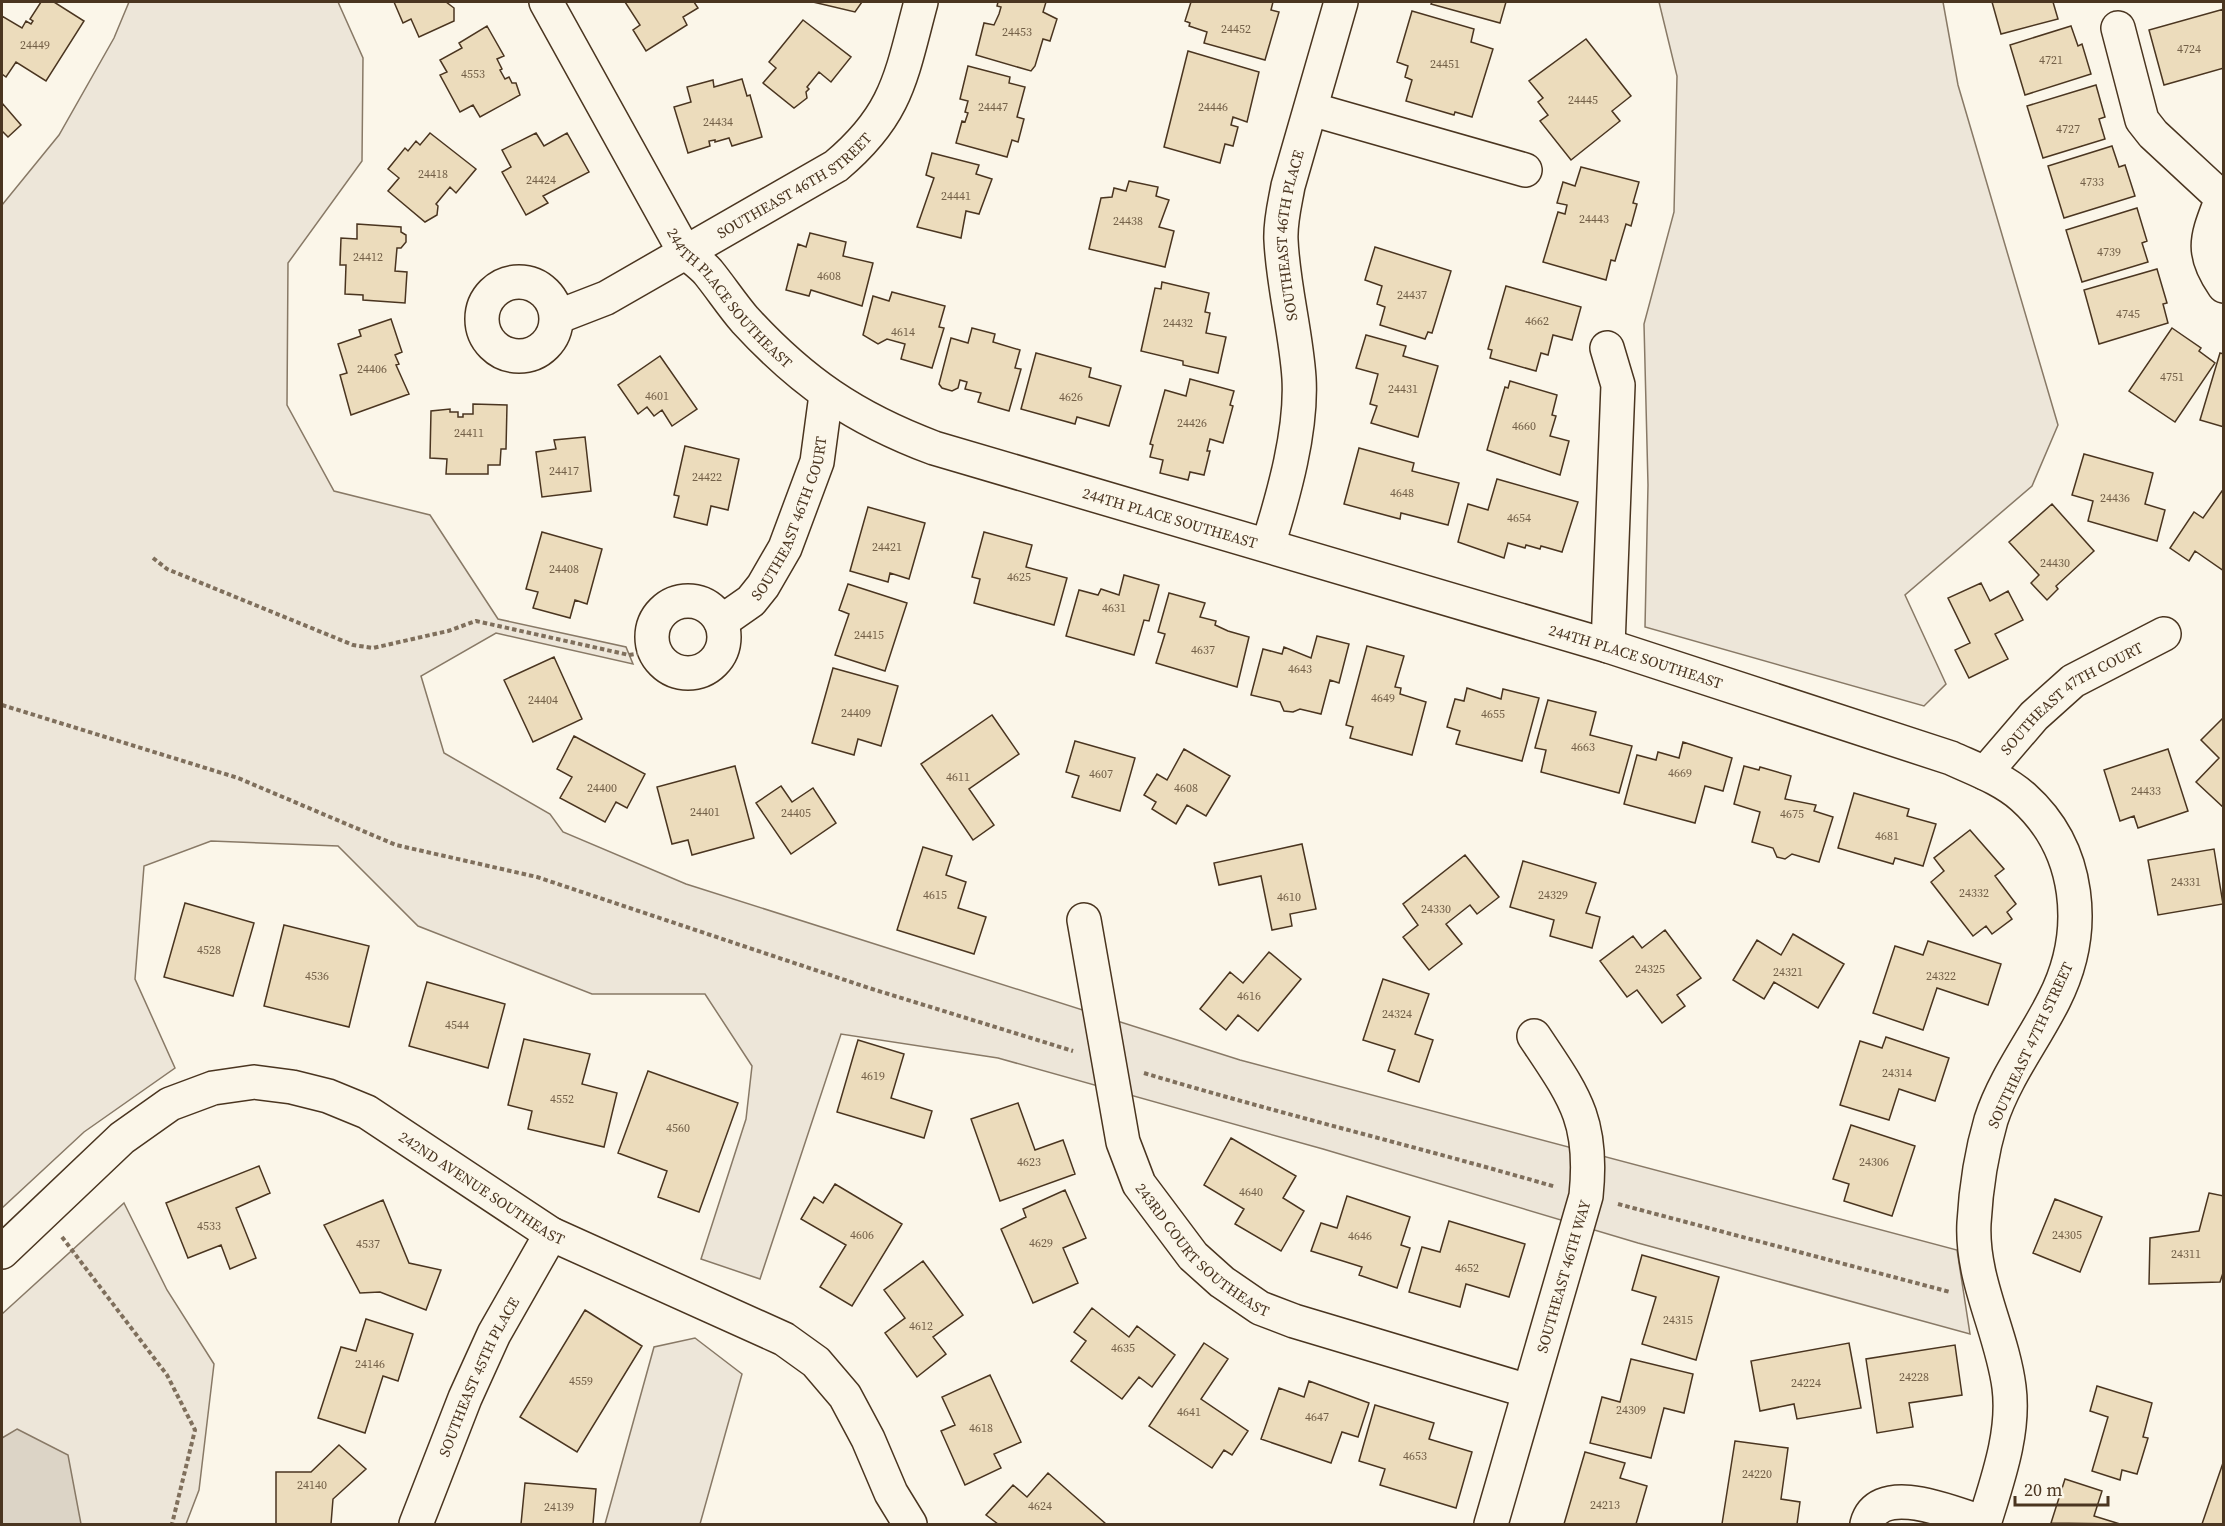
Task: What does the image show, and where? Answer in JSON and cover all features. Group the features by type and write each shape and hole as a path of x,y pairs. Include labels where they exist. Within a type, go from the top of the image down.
{"street":[{"name":"244TH PLACE SOUTHEAST","path":"546,2 684,252 708,271 725,296 769,345 826,395 878,425 934,448 1608,646 1951,758 1985,773"},
{"name":"SOUTHEAST 46TH STREET","path":"557,316 606,298 817,177 856,149 882,119 892,101 921,2"},
{"name":"SOUTHEAST 46TH PLACE","path":"1268,545 1282,499 1289,465 1299,379 1281,240 1284,210 1288,186 1341,2"},
{"path":"2118,28 2142,120 2153,134 2222,198 2208,236 2208,261 2223,286"},
{"path":"1311,109 1525,170"},
{"path":"1607,348 1618,386 1608,646"},
{"name":"SOUTHEAST 46TH COURT","path":"721,622 751,602 764,586 785,548 817,462 826,395"},
{"path":"679,602 704,604 721,622 724,634 723,647 708,666 697,672 679,671 662,662 655,651 652,639 653,627 663,611 679,602"},
{"name":"SOUTHEAST 47TH COURT","path":"1985,773 2034,716 2073,681 2164,634"},
{"name":"SOUTHEAST 47TH STREET","path":"1984,1524 2009,1428 2009,1387 1985,1301 1974,1226 1979,1171 1992,1119 2023,1052 2054,1000 2070,963 2077,924 2074,890 2063,851 2048,823 2021,795 1985,773"},
{"name":"243RD COURT SOUTHEAST","path":"1084,920 1107,1062 1123,1142 1139,1184 1193,1256 1222,1282 1260,1308 1294,1321 1528,1391"},
{"name":"SOUTHEAST 46TH WAY","path":"1491,1524 1586,1196 1590,1161 1585,1126 1568,1087 1534,1036"},
{"name":"242ND AVENUE SOUTHEAST","path":"2,1252 42,1211 122,1138 170,1104 213,1088 254,1082 292,1087 328,1096 367,1112 551,1234 784,1338 816,1362 845,1396 868,1439 891,1493 910,1524"},
{"name":"SOUTHEAST 45TH PLACE","path":"416,1524 465,1398 494,1334 551,1234"},
{"path":"1867,1524 1870,1516 1884,1503 1904,1501 1984,1524"}],"path":[{"path":"153,558 167,569 353,645 373,648 448,631 476,621 629,656 655,651"},
{"path":"2,705 238,778 396,845 537,877 869,988 1107,1062 1261,1108 1452,1157 1586,1196 1985,1301"},
{"path":"42,1211 167,1375 195,1430 172,1524"}],"shaded area":[{"path":"129,2 338,2 363,58 362,161 288,263 287,405 334,491 430,515 498,619 626,647 633,664 496,633 421,676 444,753 550,814 563,832 686,884 1240,1060 1957,1250 1970,1334 1638,1243 1323,1149 998,1058 841,1034 760,1279 701,1259 746,1119 752,1066 705,994 592,994 418,926 338,846 211,841 144,866 135,979 175,1068 84,1132 2,1208 2,205 59,135 114,38"},
{"path":"1659,2 1943,2 1958,85 2058,425 2032,486 1905,595 1946,684 1924,706 1645,627 1648,485 1644,324 1674,212 1677,76"},
{"path":"124,1203 167,1290 214,1364 199,1490 186,1524 2,1524 2,1314"},
{"path":"695,1338 742,1374 700,1524 605,1524 654,1347"},
{"path":"17,1429 68,1455 81,1524 2,1524 2,1438"}],"building":[{"path":"41,2 54,2 84,21 46,81 16,62 6,77 2,74 2,16 22,28 26,21 31,24 33,21 30,19"},
{"path":"394,2 446,2 454,8 454,21 419,37 411,19 403,23"},
{"path":"625,2 694,2 698,8 683,17 687,25 646,51 633,30 640,25"},
{"path":"813,2 862,2 855,12"},
{"path":"998,2 1046,2 1043,12 1057,19 1050,41 1043,39 1035,66 1031,71 976,55 984,23 994,25 999,14 1001,7 997,6"},
{"path":"1191,2 1273,2 1271,10 1279,12 1265,60 1204,43 1207,32 1189,26 1190,23 1185,21"},
{"path":"1432,2 1506,2 1500,23 1431,4"},
{"path":"1992,2 2053,2 2058,19 2001,34"},
{"path":"2224,9 2224,68 2164,85 2149,30"},
{"path":"1412,11 1474,29 1471,42 1493,49 1472,117 1455,112 1454,115 1406,101 1412,80 1405,77 1408,66 1397,62"},
{"path":"803,20 851,57 831,82 819,72 807,87 809,89 806,92 807,98 794,108 763,83 776,68 769,62"},
{"path":"487,26 504,56 497,59 502,69 500,70 505,79 509,77 512,83 516,83 520,95 480,117 473,105 460,112 440,75 447,72 440,60 462,48 459,43"},
{"path":"2071,26 2078,46 2082,44 2091,74 2025,95 2010,45"},
{"path":"1586,39 1631,96 1612,111 1620,121 1571,160 1540,121 1548,115 1538,102 1543,98 1529,81"},
{"path":"1188,51 1259,72 1247,122 1233,117 1231,125 1238,127 1233,146 1225,144 1220,163 1164,147"},
{"path":"968,66 1010,77 1009,83 1025,87 1017,117 1024,119 1018,142 1012,140 1007,157 956,143 962,121 965,122 968,113 965,112 968,101 960,99"},
{"path":"742,79 747,96 750,95 762,137 732,146 729,138 715,142 715,140 709,141 710,146 688,153 674,107 691,102 687,87 713,80 714,87"},
{"path":"2096,85 2105,117 2099,119 2105,139 2043,158 2027,106"},
{"path":"2,103 21,125 8,137 2,131"},
{"path":"430,133 476,169 456,193 450,187 436,204 438,206 437,215 425,222 388,191 399,178 388,169 405,148 408,151 416,141 420,145"},
{"path":"536,133 544,146 567,133 589,172 543,196 548,203 526,215 502,172 511,167 502,150"},
{"path":"2112,146 2119,167 2125,165 2135,196 2064,218 2048,166"},
{"path":"932,153 979,165 976,174 992,179 979,214 966,211 961,238 917,227 934,178 926,175"},
{"path":"1581,167 1639,182 1633,203 1637,204 1631,226 1626,224 1615,261 1611,260 1606,280 1543,262 1558,212 1565,214 1567,205 1557,203 1563,182 1575,186"},
{"path":"1129,181 1158,187 1156,196 1169,200 1159,227 1174,231 1165,267 1089,249 1101,198 1112,197 1114,188 1126,191"},
{"path":"2137,208 2147,241 2142,243 2148,262 2082,282 2066,230"},
{"path":"357,224 401,227 401,232 406,235 406,242 401,248 397,248 395,271 407,272 405,303 363,300 363,295 345,294 346,265 340,265 341,238 357,239"},
{"path":"810,233 846,242 843,256 873,263 862,306 811,290 809,296 786,290 798,244 806,247"},
{"path":"1375,247 1451,271 1432,333 1428,332 1425,339 1380,325 1385,307 1377,304 1382,286 1365,280"},
{"path":"2157,269 2167,303 2163,304 2168,323 2099,344 2084,290"},
{"path":"1162,282 1209,293 1205,312 1210,313 1206,333 1226,337 1218,373 1183,365 1183,361 1141,351 1155,288 1161,289"},
{"path":"1506,286 1581,307 1572,340 1553,335 1548,355 1541,353 1536,371 1490,358 1492,350 1488,349"},
{"path":"892,292 945,306 939,327 944,328 932,368 901,359 905,344 887,339 878,344 863,335 873,296 889,301"},
{"path":"391,319 402,352 395,355 399,364 396,365 409,394 351,415 340,375 347,373 338,344 361,336 359,330"},
{"path":"972,328 995,334 993,342 1020,350 1015,368 1021,369 1009,411 978,402 981,393 965,389 967,382 960,380 958,388 952,391 942,388 939,384 951,338 968,343"},
{"path":"2172,328 2201,348 2199,351 2215,363 2175,422 2129,391"},
{"path":"1366,335 1406,346 1403,356 1438,366 1418,437 1371,423 1377,406 1370,404 1378,374 1356,368"},
{"path":"1036,353 1091,368 1089,377 1121,386 1109,426 1077,417 1075,424 1021,409"},
{"path":"2220,353 2224,354 2224,427 2200,420"},
{"path":"660,356 697,409 672,426 662,410 654,416 647,407 638,414 618,385"},
{"path":"1190,379 1234,391 1230,405 1233,406 1223,443 1210,439 1207,451 1210,451 1204,475 1190,472 1188,480 1160,473 1163,460 1150,457 1153,445 1150,444 1165,390 1186,396"},
{"path":"1510,381 1557,395 1552,415 1556,416 1550,436 1569,441 1560,475 1487,450 1505,387 1508,388"},
{"path":"473,404 507,405 506,449 501,449 500,465 488,465 488,474 446,474 447,459 430,458 431,411 450,409 450,412 458,412 458,417 463,417 463,414 473,414"},
{"path":"585,437 591,491 542,497 536,452 556,449 554,440"},
{"path":"685,446 739,459 728,510 711,506 707,525 674,517 679,496 674,495"},
{"path":"1359,448 1414,463 1412,471 1459,483 1448,525 1401,513 1400,519 1344,504"},
{"path":"2084,454 2153,473 2145,504 2165,510 2157,541 2088,521 2093,501 2072,495"},
{"path":"1497,479 1578,502 1562,552 1541,546 1540,549 1526,545 1525,548 1508,543 1504,558 1458,542 1468,504 1488,510"},
{"path":"2222,491 2224,492 2224,571 2195,551 2189,561 2170,548 2194,512 2203,518"},
{"path":"2052,504 2094,551 2056,586 2058,589 2047,600 2031,583 2039,575 2009,542"},
{"path":"868,507 925,523 909,579 890,573 888,582 850,571"},
{"path":"542,532 602,549 587,604 575,600 570,618 533,608 538,592 526,589"},
{"path":"984,532 1032,545 1026,567 1067,578 1054,625 974,603 980,579 972,577"},
{"path":"1124,575 1159,585 1149,621 1144,620 1134,655 1066,636 1079,590 1098,595 1101,589 1119,595"},
{"path":"1981,583 1990,601 2008,591 2023,620 1995,634 2008,659 1969,678 1955,650 1970,643 1948,598"},
{"path":"848,584 907,603 885,671 835,655 849,614 839,610"},
{"path":"1169,593 1205,603 1200,617 1216,621 1215,625 1228,631 1249,637 1237,687 1156,663 1165,634 1158,632"},
{"path":"1317,636 1349,644 1339,683 1330,680 1321,714 1300,709 1293,712 1284,711 1280,702 1251,695 1263,649 1282,654 1284,647 1311,658"},
{"path":"1367,646 1404,656 1395,687 1401,688 1400,694 1426,702 1412,755 1350,738 1353,727 1346,725"},
{"path":"554,657 582,719 533,742 504,680"},
{"path":"833,668 898,686 881,746 858,739 854,755 812,743"},
{"path":"1467,688 1501,699 1503,689 1539,698 1522,761 1456,744 1460,731 1447,727 1455,699 1464,701"},
{"path":"1548,700 1596,712 1590,735 1632,746 1619,793 1541,772 1546,750 1535,748"},
{"path":"992,715 1019,754 969,789 994,825 973,840 921,764"},
{"path":"2224,717 2224,808 2196,782 2219,758 2201,740"},
{"path":"574,736 645,774 627,808 616,802 605,822 560,798 572,777 557,769"},
{"path":"1075,741 1135,758 1120,811 1072,797 1079,776 1066,772"},
{"path":"1683,742 1732,758 1723,791 1705,786 1695,823 1624,804 1637,755 1656,760 1658,752 1679,758"},
{"path":"1184,749 1230,776 1206,816 1187,805 1176,824 1152,809 1156,802 1144,795 1157,774 1167,780"},
{"path":"2168,749 2188,811 2138,828 2134,816 2120,821 2104,770"},
{"path":"735,766 754,838 692,855 688,840 672,844 657,787"},
{"path":"1744,766 1759,770 1760,767 1791,776 1785,799 1816,805 1814,811 1833,817 1819,862 1792,854 1785,859 1777,857 1773,848 1752,842 1760,812 1734,804"},
{"path":"781,786 792,802 813,788 836,823 791,854 756,803"},
{"path":"1854,793 1909,809 1907,816 1936,824 1923,866 1895,858 1893,864 1838,848"},
{"path":"1970,830 2004,869 1995,876 2016,904 2007,912 2012,919 1992,934 1986,926 1973,936 1931,882 1944,871 1934,858"},
{"path":"1302,844 1316,909 1290,914 1292,926 1272,930 1261,876 1219,885 1214,863"},
{"path":"923,847 952,856 946,875 966,882 958,908 986,917 974,954 897,930"},
{"path":"2214,849 2223,904 2158,915 2148,860"},
{"path":"1465,855 1499,897 1477,914 1470,905 1446,924 1462,944 1429,970 1403,937 1418,925 1403,904"},
{"path":"1523,861 1596,883 1586,913 1600,917 1592,948 1550,936 1554,920 1510,907"},
{"path":"185,903 254,923 233,996 164,977"},
{"path":"284,925 369,946 349,1027 264,1006"},
{"path":"1665,930 1701,978 1677,995 1685,1006 1662,1023 1637,990 1627,997 1600,961 1633,936 1642,948"},
{"path":"1793,934 1844,964 1818,1008 1774,982 1764,999 1733,980 1757,940 1781,955"},
{"path":"1928,941 2001,964 1988,1005 1937,988 1923,1030 1873,1013 1895,946 1923,955"},
{"path":"1269,952 1301,979 1258,1031 1238,1015 1226,1030 1200,1009 1230,972 1243,983"},
{"path":"1383,979 1429,994 1415,1034 1433,1040 1419,1082 1388,1071 1395,1050 1363,1040"},
{"path":"427,982 505,1004 488,1068 409,1046"},
{"path":"1886,1037 1949,1058 1935,1101 1899,1089 1889,1120 1840,1105 1860,1041 1882,1048"},
{"path":"524,1039 590,1054 582,1084 617,1093 604,1147 528,1129 532,1111 508,1105"},
{"path":"858,1040 904,1054 891,1098 932,1111 924,1138 837,1112"},
{"path":"648,1071 738,1103 699,1212 658,1197 667,1171 618,1153"},
{"path":"1018,1103 1035,1150 1063,1140 1075,1174 1000,1201 971,1119"},
{"path":"1851,1125 1915,1146 1892,1216 1844,1201 1849,1184 1833,1179"},
{"path":"1231,1138 1296,1176 1283,1198 1304,1211 1281,1251 1235,1224 1244,1209 1204,1185"},
{"path":"259,1166 270,1193 236,1208 256,1258 230,1269 221,1245 188,1258 166,1203"},
{"path":"835,1184 902,1224 852,1306 820,1287 846,1245 801,1219 814,1197 823,1203"},
{"path":"1065,1190 1086,1238 1063,1248 1078,1283 1033,1303 1001,1229 1026,1217 1023,1209"},
{"path":"2209,1193 2224,1196 2224,1270 2220,1282 2149,1284 2150,1238 2199,1231"},
{"path":"1347,1196 1410,1217 1401,1245 1410,1248 1397,1288 1359,1275 1362,1267 1311,1251 1321,1223 1337,1228"},
{"path":"2055,1199 2102,1217 2080,1272 2033,1253"},
{"path":"383,1200 409,1263 441,1270 426,1310 380,1292 360,1293 324,1225"},
{"path":"1449,1221 1525,1244 1509,1297 1466,1284 1460,1307 1409,1292 1422,1247 1440,1252"},
{"path":"1642,1255 1719,1277 1696,1360 1642,1344 1656,1297 1632,1290"},
{"path":"923,1261 963,1315 933,1337 946,1354 917,1377 885,1333 905,1318 884,1290"},
{"path":"1092,1308 1129,1337 1137,1326 1175,1355 1152,1387 1139,1377 1122,1399 1071,1361 1086,1341 1074,1332"},
{"path":"585,1310 642,1346 577,1452 520,1417"},
{"path":"366,1319 413,1334 398,1381 383,1376 365,1433 318,1418 341,1347 356,1351"},
{"path":"1204,1343 1228,1359 1201,1399 1248,1431 1232,1455 1224,1450 1212,1468 1149,1426"},
{"path":"1849,1343 1861,1408 1797,1419 1794,1404 1760,1411 1751,1361"},
{"path":"1955,1345 1962,1395 1909,1403 1913,1427 1877,1433 1866,1359"},
{"path":"1631,1359 1693,1374 1684,1413 1664,1408 1651,1458 1590,1443 1602,1397 1620,1402"},
{"path":"990,1375 1021,1442 994,1454 1001,1468 965,1485 941,1431 955,1425 942,1397"},
{"path":"1309,1381 1369,1403 1358,1437 1342,1432 1331,1463 1261,1439 1279,1388 1304,1397"},
{"path":"2097,1386 2152,1403 2143,1437 2148,1438 2137,1474 2122,1470 2120,1480 2092,1471 2108,1417 2090,1411"},
{"path":"1375,1405 1434,1423 1429,1439 1472,1452 1456,1508 1380,1485 1385,1469 1359,1461"},
{"path":"1735,1441 1788,1448 1781,1499 1800,1502 1797,1524 1722,1524"},
{"path":"339,1445 366,1469 333,1499 331,1524 276,1524 276,1472 311,1472"},
{"path":"1585,1452 1625,1463 1620,1478 1647,1486 1636,1524 1564,1524"},
{"path":"2224,1460 2224,1524 2202,1524"},
{"path":"1048,1473 1106,1524 998,1524 986,1515 1013,1485 1027,1497"},
{"path":"2065,1479 2102,1491 2094,1516 2120,1524 2051,1523"},
{"path":"525,1483 596,1489 593,1524 521,1524"}]}
